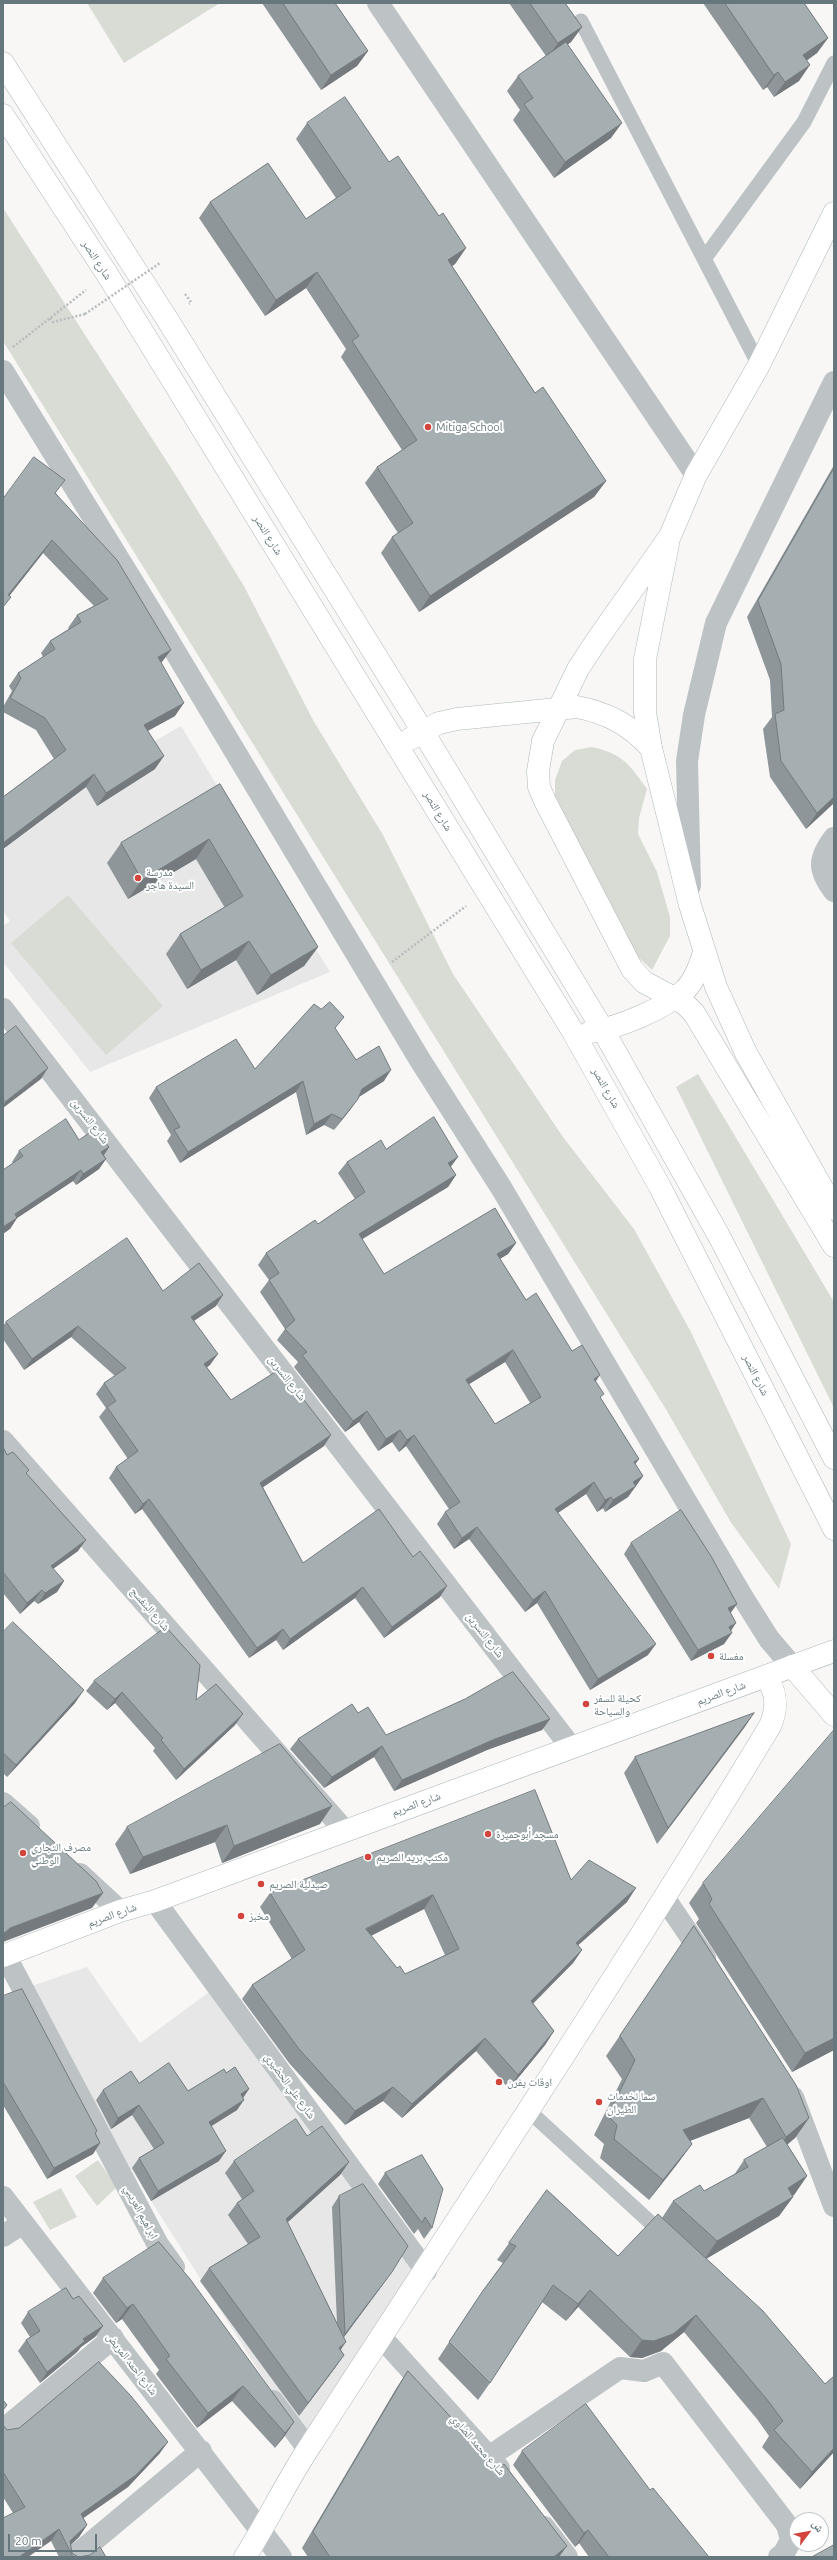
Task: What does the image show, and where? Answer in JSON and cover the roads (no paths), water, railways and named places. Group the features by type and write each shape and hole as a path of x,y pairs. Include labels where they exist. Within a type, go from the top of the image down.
{"main road":[{"path":"3,63 167,319 422,730 603,1030 715,1229 834,1458"},
{"name":"شارع النصر","path":"3,115 107,274 400,747 486,891 572,1030 663,1193 834,1529"},
{"path":"834,213 759,365 696,475 670,536 645,659 645,712 651,748 690,905 716,987 746,1053 834,1209"},
{"path":"670,536 597,640 560,707 543,740 539,755 539,786 545,801 632,969 649,985 689,1008 701,1023 834,1246"},
{"path":"400,747 422,730 439,723 560,707 577,707 610,716 639,735 651,748"},
{"path":"572,1030 588,1032 603,1030 651,1010 674,998 694,978 704,952"},
{"name":"شارع الصريم","path":"4,1956 120,1911 155,1901 832,1652"},
{"path":"792,1666 834,1715"},
{"path":"245,2557 308,2449 426,2271 666,1899 770,1726 775,1716 775,1695 766,1676"}],"street":[{"path":"378,3 696,475"},
{"path":"3,371 152,613 371,978 502,1189 742,1596 769,1639 792,1666"},
{"path":"690,905 688,761 694,715 716,623 834,382"},
{"path":"834,838 823,853 823,876 834,891"},
{"name":"شارع النسرين","path":"3,1009 571,1748"},
{"name":"شارع البنفسج","path":"3,1441 345,1831"},
{"path":"3,1803 44,1841"},
{"path":"68,1862 120,1911"},
{"path":"666,1899 715,1974"},
{"name":"شارع علي الحضيري","path":"155,1901 426,2271"},
{"name":"ابراهيم العريبي","path":"4,1956 157,2243 185,2282"},
{"path":"782,2079 794,2099 834,2206"},
{"name":"شارع احمد المريض","path":"3,2197 262,2530 280,2557"},
{"path":"3,2236 24,2223"},
{"path":"3,2430 113,2338"},
{"name":"شارع محمد الضاوي","path":"382,2338 490,2456 509,2481"},
{"path":"490,2456 620,2368 644,2371 663,2363 786,2525 791,2540 784,2553 779,2557"},
{"path":"261,2384 308,2449"},
{"path":"74,2557 201,2451"},
{"path":"534,2513 568,2557"}],"lane":[{"path":"581,21 759,365"},
{"path":"704,259 804,122 834,63"},
{"path":"529,2111 675,2246"}],"place":[{"name":"Mitiga School","path":"428,427"},
{"name":"مدرسة السيدة هاجر","path":"138,878"},
{"name":"مغسلة","path":"711,1656"},
{"name":"كحيلة للسفر والسياحة","path":"586,1704"},
{"name":"مسجد أبوحميرة","path":"488,1834"},
{"name":"مصرف التجاري الوطني","path":"23,1853"},
{"name":"مكتب بريد الصريم","path":"368,1857"},
{"name":"صيدلية الصريم","path":"261,1884"},
{"name":"مخبز","path":"241,1916"},
{"name":"اوقات يفرن","path":"499,2082"},
{"name":"سما لخدمات الطيران","path":"599,2102"}]}
